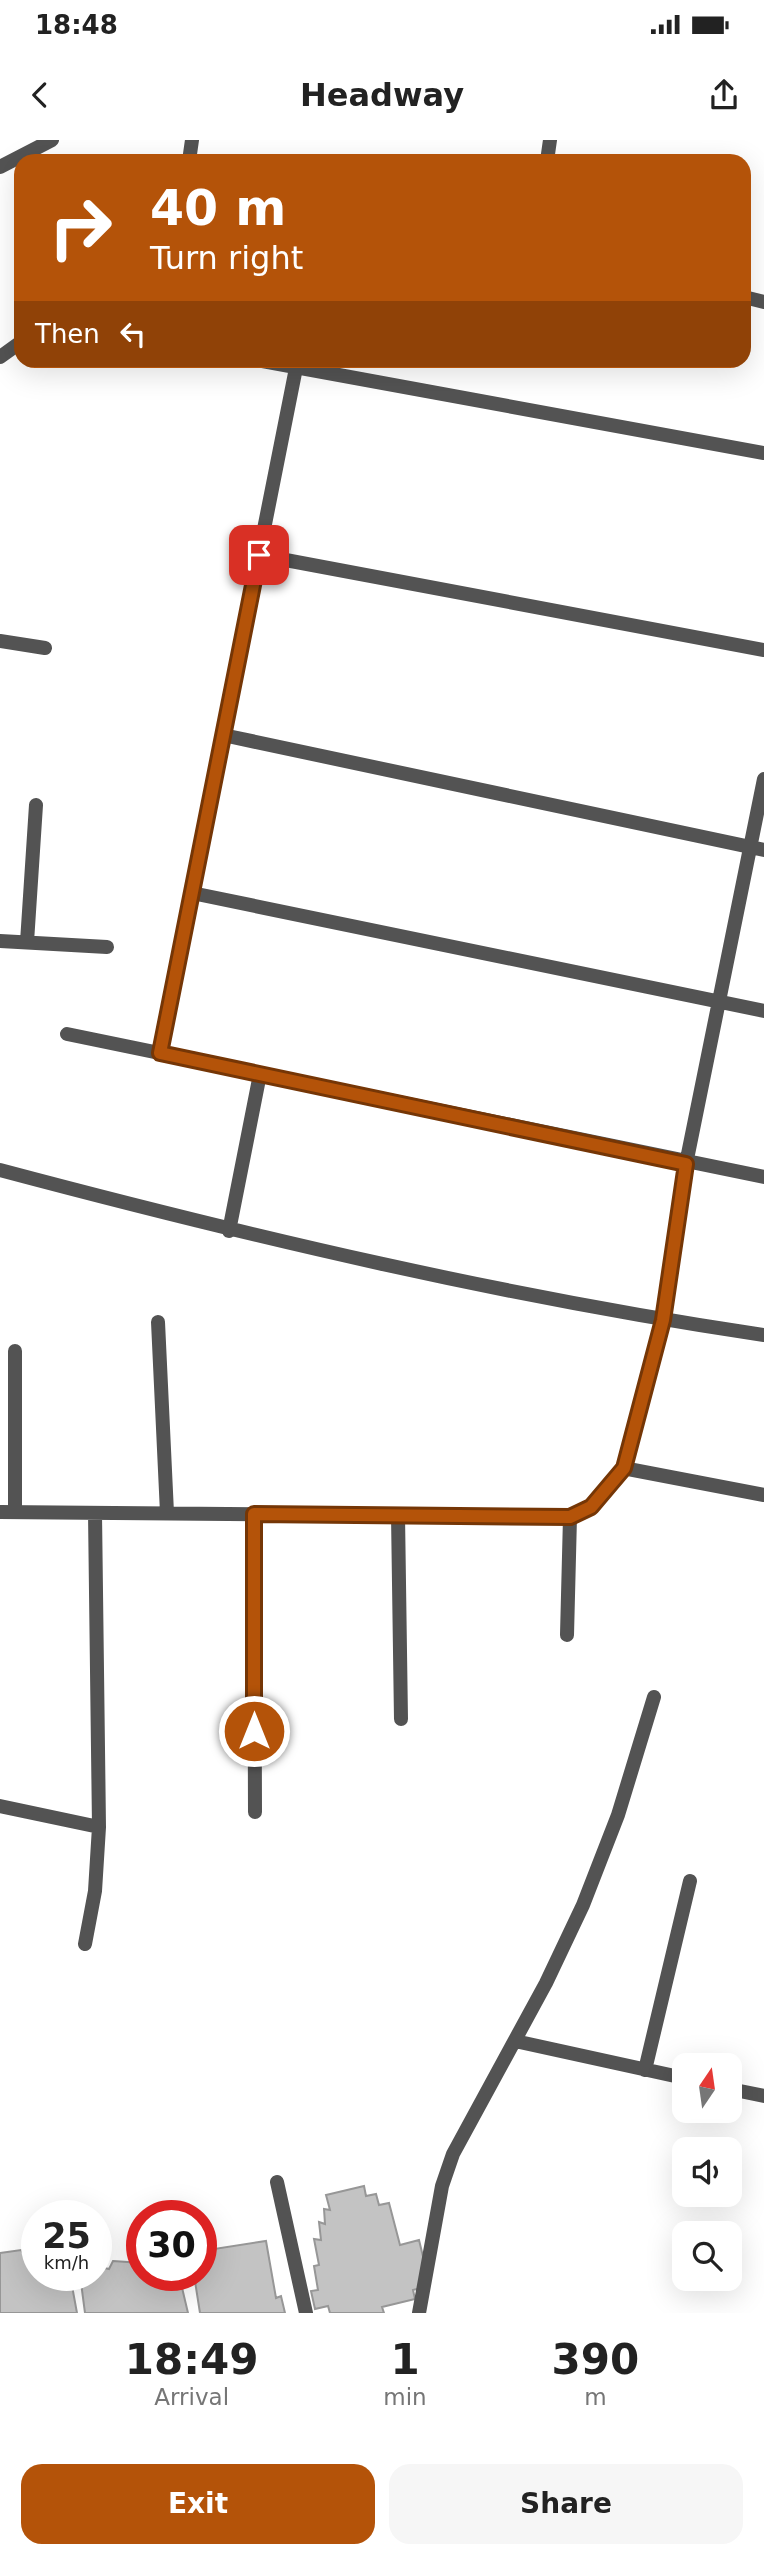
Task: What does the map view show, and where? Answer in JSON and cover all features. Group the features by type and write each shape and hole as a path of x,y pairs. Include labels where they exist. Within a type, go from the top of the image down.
{"street":[{"path":"25,154 52,140"},
{"path":"160,1053 296,368 764,453"},
{"path":"259,555 764,650"},
{"path":"0,641 45,648"},
{"path":"223,735 757,848"},
{"path":"0,1512 570,1517 591,1507 623,1468 663,1320 686,1164 719,1003 757,848 764,779"},
{"path":"27,942 36,805"},
{"path":"192,893 764,1011"},
{"path":"0,941 107,947"},
{"path":"67,1034 686,1164 764,1177"},
{"path":"229,1231 260,1074"},
{"path":"0,1170 229,1231 663,1320 764,1335"},
{"path":"158,1322 167,1513"},
{"path":"15,1351 15,1512"},
{"path":"623,1468 764,1495"},
{"path":"85,1944 96,1891 99,1827 95,1513"},
{"path":"254,1514 255,1812"},
{"path":"398,1515 401,1719"},
{"path":"567,1635 570,1517"},
{"path":"419,2313 442,2186 453,2154 515,2041 583,1905 618,1815 654,1697"},
{"path":"0,1806 99,1827"},
{"path":"645,2070 690,1881"},
{"path":"515,2041 672,2076"},
{"path":"742,2091 764,2096"},
{"path":"277,2182 306,2313"}],"building":[{"path":"364,2186 366,2196 376,2194 379,2205 389,2203 400,2245 419,2240 428,2277 425,2287 413,2290 415,2299 382,2307 384,2313 330,2313 328,2306 315,2309 311,2291 318,2290 314,2266 319,2265 314,2239 321,2240 319,2222 325,2224 324,2209 330,2210 326,2195"},
{"path":"266,2241 276,2298 281,2296 285,2313 200,2313 197,2291 217,2291 217,2249"},
{"path":"21,2250 21,2291 73,2291 77,2313 0,2313 0,2253"},
{"path":"126,2262 126,2291 183,2291 188,2313 85,2313 82,2291 112,2291 112,2263"}],"route":[{"path":"254,1731 254,1514 570,1517 591,1507 608,1489 624,1468 663,1320 686,1164 160,1053 259,555"}]}
